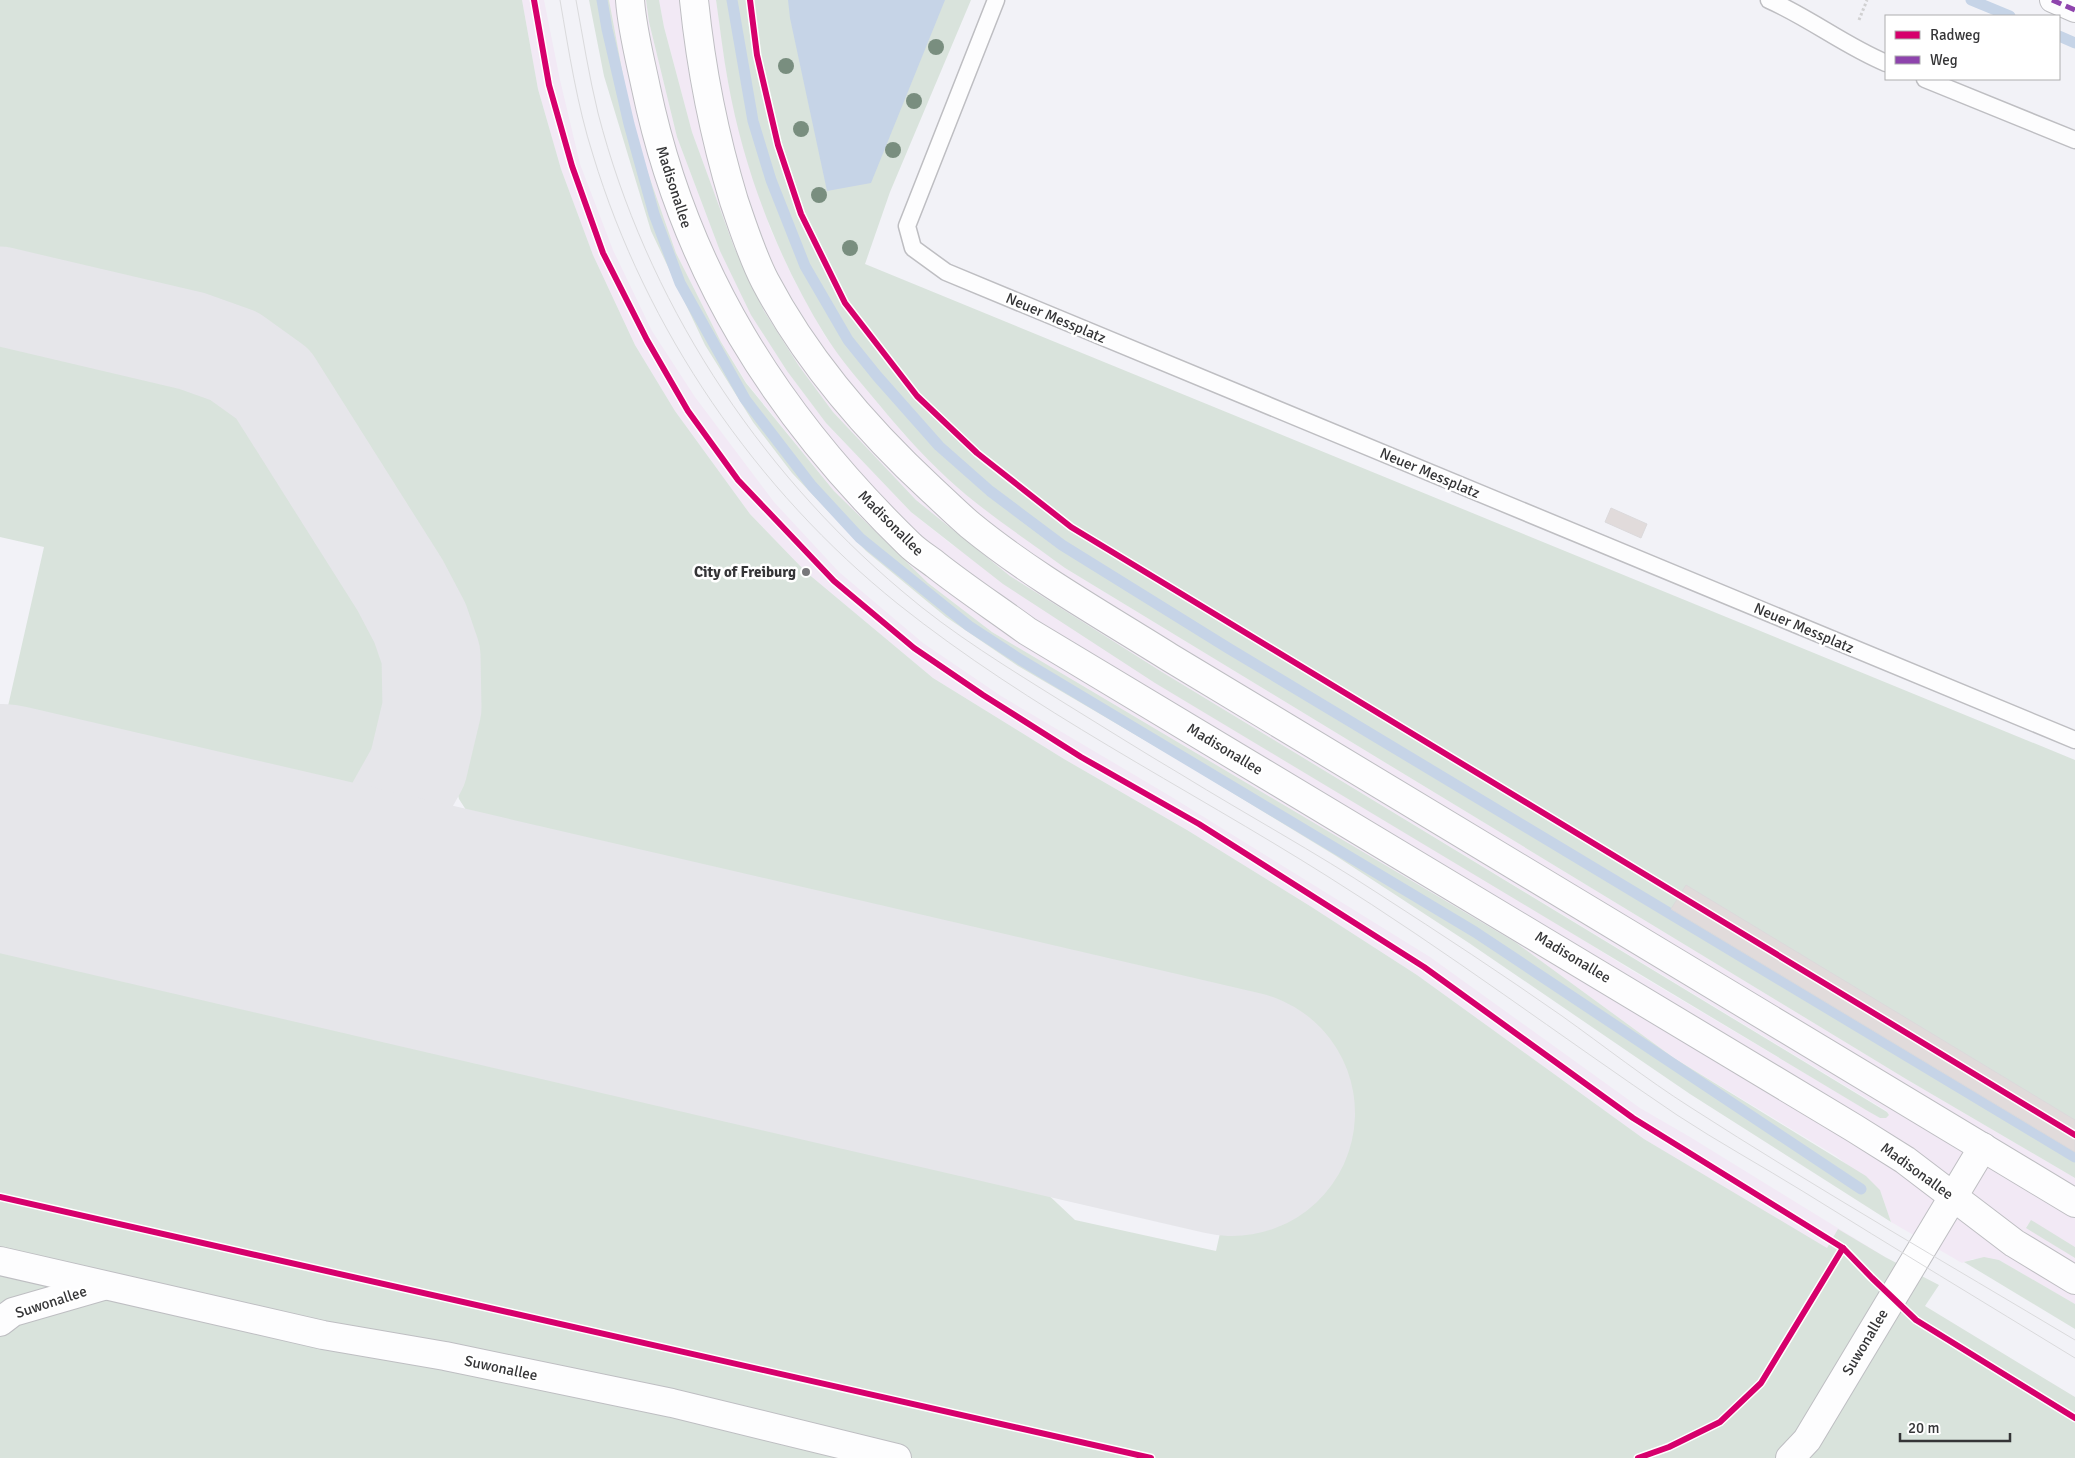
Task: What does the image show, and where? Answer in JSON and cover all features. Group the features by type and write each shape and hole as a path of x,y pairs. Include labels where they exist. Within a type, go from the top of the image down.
{"main road":[{"name":"Madisonallee","path":"630,0 653,124 688,231 712,282 782,401 826,458 910,545 955,580 1027,631 1854,1128 1904,1160 2014,1243 2075,1280"},
{"path":"694,0 710,114 742,225 764,279 797,336 831,384 895,456 970,525 1050,582 1169,657 2075,1203"},
{"name":"Suwonallee","path":"1790,1458 1807,1440 1983,1147"},
{"name":"Suwonallee","path":"0,1261 323,1335 445,1356 672,1403 897,1458"},
{"name":"Suwonallee","path":"0,1322 13,1312 103,1286"}],"street":[{"path":"2052,0 2075,10"}],"lane":[{"name":"Neuer Messplatz","path":"996,0 906,226 913,248 946,272 2075,740"},
{"path":"1769,0 1809,21 1863,54 1885,63"},
{"path":"1927,80 2075,140"}],"shaded area":[{"path":"0,0 522,0 538,89 561,169 593,255 635,345 675,411 750,514 806,572 933,678 1064,759 1187,830 1417,975 1644,1139 1827,1248 1838,1229 1885,1257 1939,1285 1925,1306 2075,1397 2075,1458 0,1458 0,911 992,1142 1075,1220 1216,1251 1265,1032 522,861 475,824 459,799 451,769 447,736 450,657 429,600 276,365 256,345 233,330 0,276"},
{"path":"522,0 544,0 560,80 580,164 613,250 652,331 695,397 774,502 839,572 923,643 1001,696 1170,796 1430,957 1640,1108 1885,1257 1858,1303 1729,1191 1644,1139 1417,975 1310,906 1187,830 1064,759 933,678 806,572 750,514 675,411 635,345 593,255 561,169 538,89"},
{"path":"589,0 609,0 626,91 641,153 676,253 721,342 746,383 834,491 928,583 992,632 1515,942 1674,1058 1866,1176 1880,1190 1891,1222 1690,1094 1469,943 1336,856 1187,765 1018,666 946,617 866,551 792,473 753,422 705,345 651,231 604,76"},
{"path":"609,0 646,0 649,22 677,137 720,251 752,315 787,371 826,423 911,512 951,544 1631,970 1880,1118 1889,1115 1887,1111 1162,672 1010,576 916,500 833,412 799,366 764,311 734,247 692,132 664,27 659,0 716,0 728,83 740,131 770,228 793,278 825,336 860,382 903,433 948,479 1065,568 1906,1079 2075,1178 2075,1247 2031,1221 2026,1227 2075,1258 2075,1304 1999,1260 1973,1259 1962,1263 1891,1222 1880,1190 1836,1156 1674,1058 1515,942 992,632 928,583 834,491 746,382 721,342 676,253 641,153 626,91"},
{"path":"646,0 659,0 664,27 692,132 734,247 764,311 799,366 833,412 916,500 1010,576 1162,672 1887,1112 1889,1115 1886,1118 1880,1118 1866,1110 1155,683 1003,584 911,512 826,423 787,371 751,315 720,251 677,137 649,22"},
{"path":"716,0 971,0 890,192 865,264 2075,760 2075,1178 1906,1079 1065,568 962,491 908,438 835,351 792,276 765,213 743,148 728,82"},
{"path":"0,319 209,367 228,374 241,387 396,624 409,657 412,687 407,715 389,751 356,788 311,809 1,737 44,547 0,537"},
{"path":"2031,1220 2075,1247 2075,1258 2026,1228"},
{"path":"1984,1257 1999,1260 2075,1304 2075,1329 1964,1262"}],"water":[{"path":"788,0 945,0 871,183 827,191 790,18"}],"building":[{"path":"1611,508 1647,524 1641,538 1605,522"},
{"path":"1686,885 2075,1120 2075,1152 1671,909"}],"waterway":[{"path":"602,0 629,124 654,214 680,283 745,399 812,486 860,538 969,626 1021,660 1475,932 1861,1189"},
{"path":"732,0 753,121 771,180 805,266 848,340 877,376 939,446 990,491 1062,545 1228,648 2075,1157"},
{"path":"1971,0 2008,15"},
{"path":"2060,36 2075,43"}],"taxiway":[{"path":"0,296 192,341 234,356 273,384 400,585 420,623 431,655 432,708 418,767 385,826 353,869 323,890 286,893"}],"runway":[{"path":"0,827 1232,1113"}],"tram line":[{"path":"560,0 587,136 615,220 643,283 675,344 712,402 753,458 798,510 846,559 898,604 1001,679 1054,713 1327,876 1460,964 1693,1125 2075,1358"},
{"path":"576,0 598,113 619,182 645,249 677,314 713,376 754,435 800,491 849,543 902,591 941,622 1003,664 1153,758 1355,878 1494,969 1690,1107 1833,1196 2075,1340"}],"marked path":[{"path":"2052,0 2075,10"}],"cycle path":[{"path":"534,0 549,85 572,166 603,253 647,340 688,411 738,480 834,581 914,648 983,695 1081,757 1199,824 1424,967 1633,1118 1843,1248 1916,1320 2075,1418"},
{"path":"750,0 757,55 778,145 801,214 845,303 917,396 977,453 1071,527 2075,1135"},
{"path":"0,1197 1151,1458"},
{"path":"1638,1458 1669,1447 1720,1422 1761,1383 1843,1248"}],"place":[{"name":"City of Freiburg","path":"806,572"}]}
